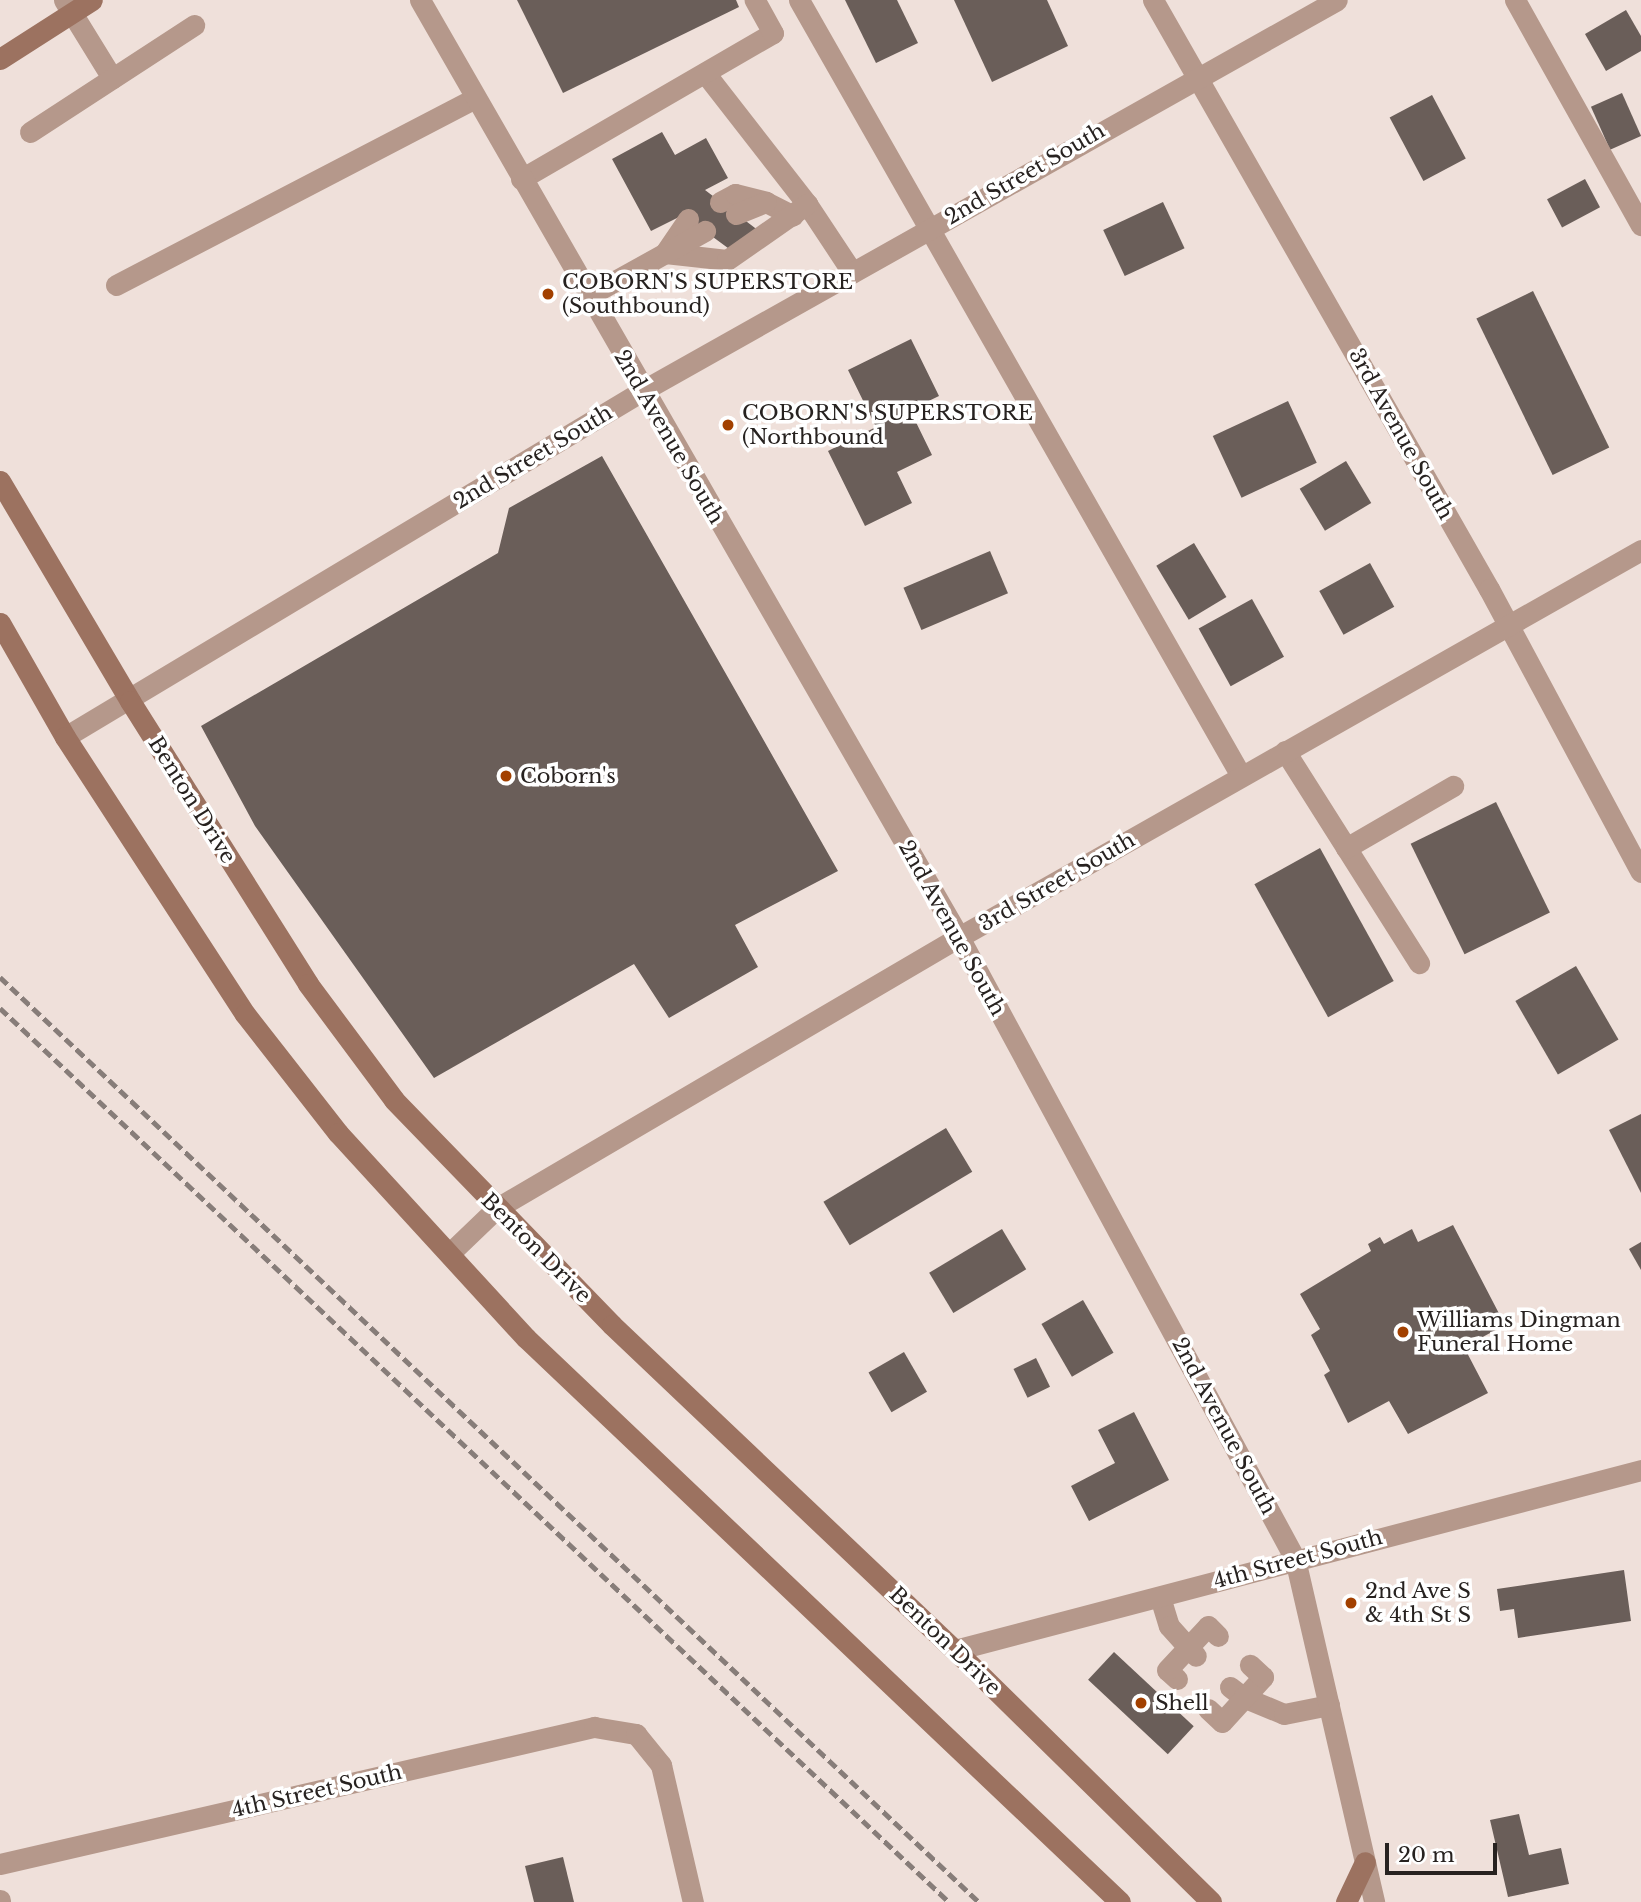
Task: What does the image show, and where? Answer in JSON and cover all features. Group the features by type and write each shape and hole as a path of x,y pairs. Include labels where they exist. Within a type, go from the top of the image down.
{"main road":[{"path":"0,59 68,6 92,0"},
{"name":"Benton Drive","path":"0,481 130,701 308,984 394,1100 612,1325 956,1650 1211,1902"},
{"path":"0,624 65,737 245,1014 338,1133 526,1338 601,1412 1120,1902"},
{"path":"1346,1902 1365,1861"}],"street":[{"name":"2nd Avenue South","path":"419,0 959,937 1296,1559 1374,1902"},
{"path":"521,179 773,33 755,0"},
{"path":"799,0 1241,776"},
{"name":"3rd Avenue South","path":"1153,0 1199,75 1508,623 1641,872"},
{"name":"2nd Street South","path":"65,737 130,701 642,391 1199,75 1337,0"},
{"path":"1515,0 1641,225"},
{"path":"68,6 112,78"},
{"path":"30,132 194,24"},
{"path":"705,73 800,210 852,272"},
{"path":"116,285 475,99"},
{"path":"766,202 759,219 735,213 736,194 800,210"},
{"path":"665,253 727,260 800,210"},
{"path":"588,296 704,230 665,253"},
{"name":"3rd Street South","path":"450,1253 497,1208 959,937 1508,623 1641,550"},
{"path":"1285,751 1419,963"},
{"path":"1346,848 1453,786"},
{"name":"4th Street South","path":"956,1650 1641,1470"},
{"path":"1160,1597 1169,1626 1193,1653"},
{"path":"1177,1679 1167,1670 1193,1653 1208,1626 1218,1636"},
{"path":"1208,1709 1222,1722 1237,1692 1263,1677 1250,1665"},
{"path":"1237,1692 1284,1714 1329,1705"},
{"name":"4th Street South","path":"0,1864 594,1727 636,1734 661,1765 693,1902"}],"building":[{"path":"517,0 736,0 739,7 563,93"},
{"path":"845,0 897,0 918,43 876,63"},
{"path":"954,0 1047,0 1068,46 992,82"},
{"path":"1626,10 1641,36 1641,51 1606,71 1585,34"},
{"path":"1622,93 1641,136 1610,150 1591,107"},
{"path":"1432,95 1466,159 1423,181 1390,118"},
{"path":"662,132 675,155 706,138 728,178 705,190 759,231 732,251 683,215 651,231 612,159"},
{"path":"1585,179 1600,207 1562,227 1547,199"},
{"path":"1163,202 1185,248 1125,276 1103,230"},
{"path":"1533,291 1609,447 1553,475 1476,319"},
{"path":"911,339 939,396 910,410 932,455 897,472 912,503 865,526 828,451 876,427 848,370"},
{"path":"1288,401 1317,463 1242,498 1213,436"},
{"name":"Coborn's","path":"602,456 838,871 735,925 758,967 669,1018 634,964 434,1078 255,826 201,726 498,553 509,508"},
{"path":"1346,461 1371,503 1325,531 1300,489"},
{"path":"1194,543 1226,597 1189,620 1156,566"},
{"path":"990,551 1008,593 921,630 903,588"},
{"path":"1370,563 1394,607 1344,635 1319,591"},
{"path":"1252,599 1284,657 1231,686 1199,629"},
{"path":"1496,802 1550,913 1465,954 1411,844"},
{"path":"1320,848 1394,981 1328,1017 1254,884"},
{"path":"1576,966 1618,1040 1558,1075 1515,1001"},
{"path":"1641,1114 1641,1193 1609,1130"},
{"path":"946,1128 972,1172 850,1245 823,1202"},
{"name":"Williams Dingman Funeral Home","path":"1453,1225 1505,1325 1464,1347 1488,1393 1408,1434 1389,1401 1348,1423 1324,1375 1330,1371 1311,1335 1320,1329 1300,1294 1371,1251 1368,1244 1380,1237 1384,1244 1412,1229 1418,1242"},
{"path":"1002,1229 1026,1269 953,1313 929,1273"},
{"path":"1641,1242 1641,1270 1629,1249"},
{"path":"1083,1300 1114,1353 1072,1377 1041,1324"},
{"path":"904,1352 927,1392 891,1412 868,1372"},
{"path":"1036,1358 1050,1387 1028,1398 1014,1369"},
{"path":"1134,1412 1169,1480 1089,1521 1071,1486 1115,1463 1098,1430"},
{"path":"1624,1570 1631,1621 1518,1638 1514,1609 1500,1611 1497,1589"},
{"name":"Shell","path":"1114,1652 1194,1726 1168,1754 1088,1680"},
{"path":"1519,1814 1529,1855 1561,1848 1569,1884 1508,1897 1490,1820"},
{"path":"563,1857 574,1902 534,1902 525,1866"}],"railway":[{"path":"0,977 979,1902"},
{"path":"0,1008 949,1902"}],"place":[{"name":"COBORN'S SUPERSTORE (Southbound)","path":"548,294"},
{"name":"COBORN'S SUPERSTORE (Northbound","path":"728,425"},
{"name":"Coborn's","path":"506,776"},
{"name":"Williams Dingman Funeral Home","path":"1403,1332"},
{"name":"2nd Ave S & 4th St S","path":"1351,1603"},
{"name":"Shell","path":"1141,1703"}]}
